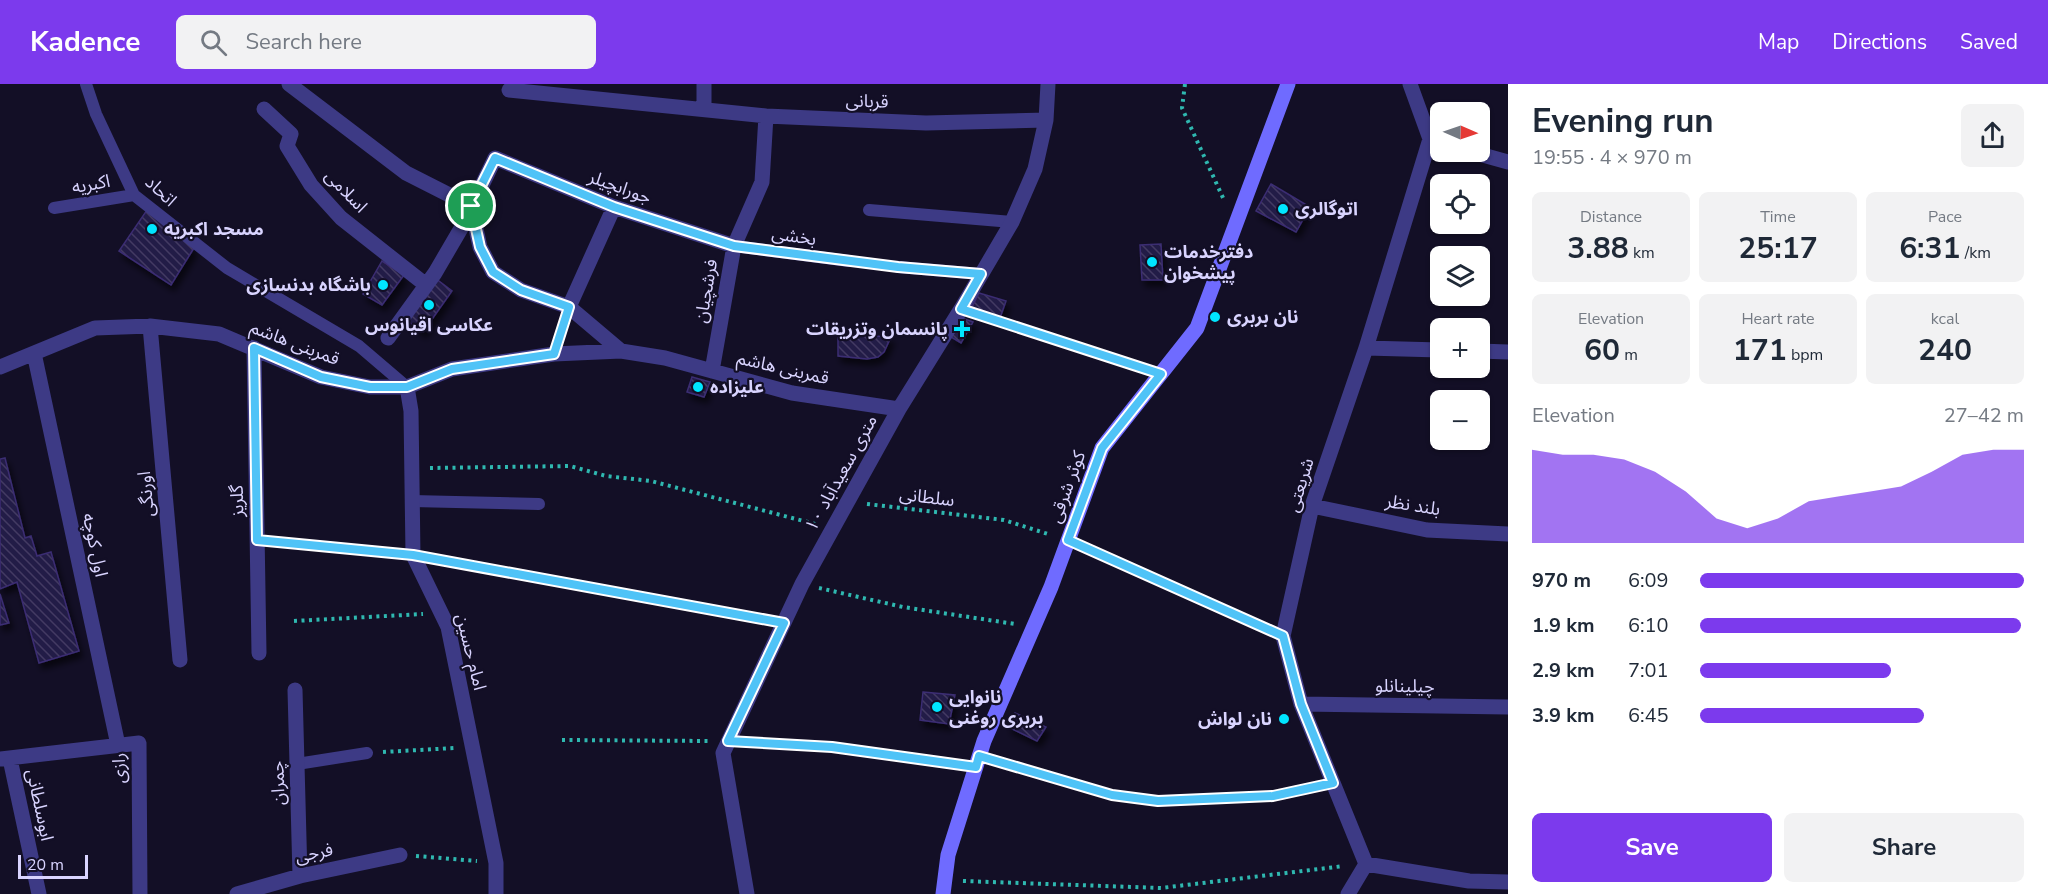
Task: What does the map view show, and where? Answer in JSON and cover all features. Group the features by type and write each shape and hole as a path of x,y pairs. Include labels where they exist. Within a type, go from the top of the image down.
{"main road":[{"name":"کوثر شرقی","path":"944,887 948,855 984,741 1034,627 1102,448 1197,328 1288,84"}],"street":[{"path":"289,84 406,173 471,206"},
{"path":"704,84 704,109"},
{"name":"۱۰ متری سعیدآباد","path":"747,894 723,753 802,584 847,501 899,409 1012,222 1035,169 1046,120 1048,84"},
{"name":"شریعتی","path":"1410,84 1430,130"},
{"name":"قربانی","path":"509,90 766,116 926,123 1046,120"},
{"name":"اسلامی","path":"264,109 291,134 287,146 311,184 341,218 426,285"},
{"name":"فرشچیان","path":"712,371 734,246 762,182 766,116"},
{"name":"شریعتی","path":"1366,864 1301,704 1283,636 1312,506 1430,156"},
{"path":"1490,157 1508,162"},
{"name":"جورابچیلر","path":"471,206 495,158 614,207 734,246"},
{"path":"388,338 426,285 463,225 471,206"},
{"path":"471,206 480,247 493,272 521,290 569,307 621,351"},
{"path":"569,307 614,207"},
{"name":"قمربنی هاشم","path":"0,367 95,328 150,326 219,334 321,377 370,387 407,387 452,369 554,354 621,351 665,358 792,393 899,409"},
{"name":"اورنگی","path":"150,326 180,660"},
{"name":"گلریز","path":"254,348 259,653"},
{"path":"1366,348 1430,350"},
{"path":"1490,351 1508,352"},
{"name":"اول کوچه","path":"34,353 118,745"},
{"name":"امام حسین","path":"407,387 411,411 413,555 448,627 496,863 496,894"},
{"name":"بلند نظر","path":"1312,506 1427,530 1508,534"},
{"name":"چمران","path":"295,690 300,876"},
{"name":"چیلینانلو","path":"1301,704 1508,707"},
{"name":"رازی","path":"5,759 139,743 140,894"},
{"name":"ابوسلطانی","path":"5,759 39,894"},
{"name":"فرجی","path":"237,894 300,876 400,855"},
{"path":"1348,894 1366,864 1469,881 1508,882"}],"lane":[{"name":"اتحاد","path":"86,84 96,114 134,195 227,268 359,346 407,387"},
{"name":"اکبریه","path":"54,208 134,195"},
{"path":"869,210 1012,222"},
{"name":"بخشی","path":"734,246 849,261"},
{"path":"898,267 981,274"},
{"path":"412,501 539,504"},
{"path":"297,764 367,753"}],"path":[{"path":"1185,84 1182,108 1235,225"},
{"path":"849,261 898,267"},
{"path":"961,309 1161,374"},
{"path":"412,468 570,466 606,476 651,481 832,529"},
{"name":"سلطانی","path":"847,501 1004,520 1068,540 1283,636"},
{"path":"257,540 413,555 784,623"},
{"path":"802,584 903,607 1034,627"},
{"path":"294,621 441,614"},
{"path":"562,740 728,741 832,747 978,761 1112,795 1158,801 1273,796 1333,783"},
{"path":"367,753 472,747"},
{"path":"400,855 496,863"},
{"path":"944,887 1161,888 1366,864"}],"building":[{"name":"اتوگالری","path":"1271,184 1310,207 1296,232 1256,211"},
{"name":"مسجد اکبریه","path":"147,210 194,248 171,285 119,251"},
{"name":"دفترخدمات پیشخوان","path":"1161,244 1163,280 1142,280 1140,245"},
{"name":"باشگاه بدنسازی","path":"382,261 404,275 382,305 363,294"},
{"name":"عکاسی اقیانوس","path":"435,278 452,291 423,332 406,320"},
{"path":"979,293 1006,301 1000,318 971,309"},
{"name":"پانسمان وتزریقات","path":"962,318 973,322 961,343 951,337"},
{"path":"838,334 891,337 884,352 878,357 867,359 838,356"},
{"name":"علیزاده","path":"692,377 710,382 704,397 687,392"},
{"path":"5,458 25,538 31,536 37,556 51,552 79,651 39,663 17,582 0,589 0,459"},
{"path":"0,594 9,623 0,625"},
{"name":"نانوایی بربری روغنی","path":"923,692 955,695 949,724 920,720"},
{"path":"1015,713 1046,727 1037,741 1008,727"}],"place":[{"name":"اتوگالری","path":"1283,209"},
{"name":"مسجد اکبریه","path":"152,229"},
{"name":"دفترخدمات پیشخوان","path":"1152,262"},
{"name":"باشگاه بدنسازی","path":"383,285"},
{"name":"عکاسی اقیانوس","path":"429,305"},
{"name":"نان بربری","path":"1215,317"},
{"name":"پانسمان وتزریقات","path":"962,329"},
{"name":"علیزاده","path":"698,387"},
{"name":"نانوایی بربری روغنی","path":"937,707"},
{"name":"نان لواش","path":"1284,719"}],"route":[{"path":"495,158 614,207 734,246 898,267 981,274 961,309 1161,374 1102,448 1068,540 1283,636 1301,704 1333,783 1273,796 1158,801 1112,795 979,756 976,767 832,747 728,741 784,623 413,555 257,540 254,348 321,377 370,387 407,387 452,369 554,354 569,307 521,290 493,272 480,247 471,206 495,158"}]}
